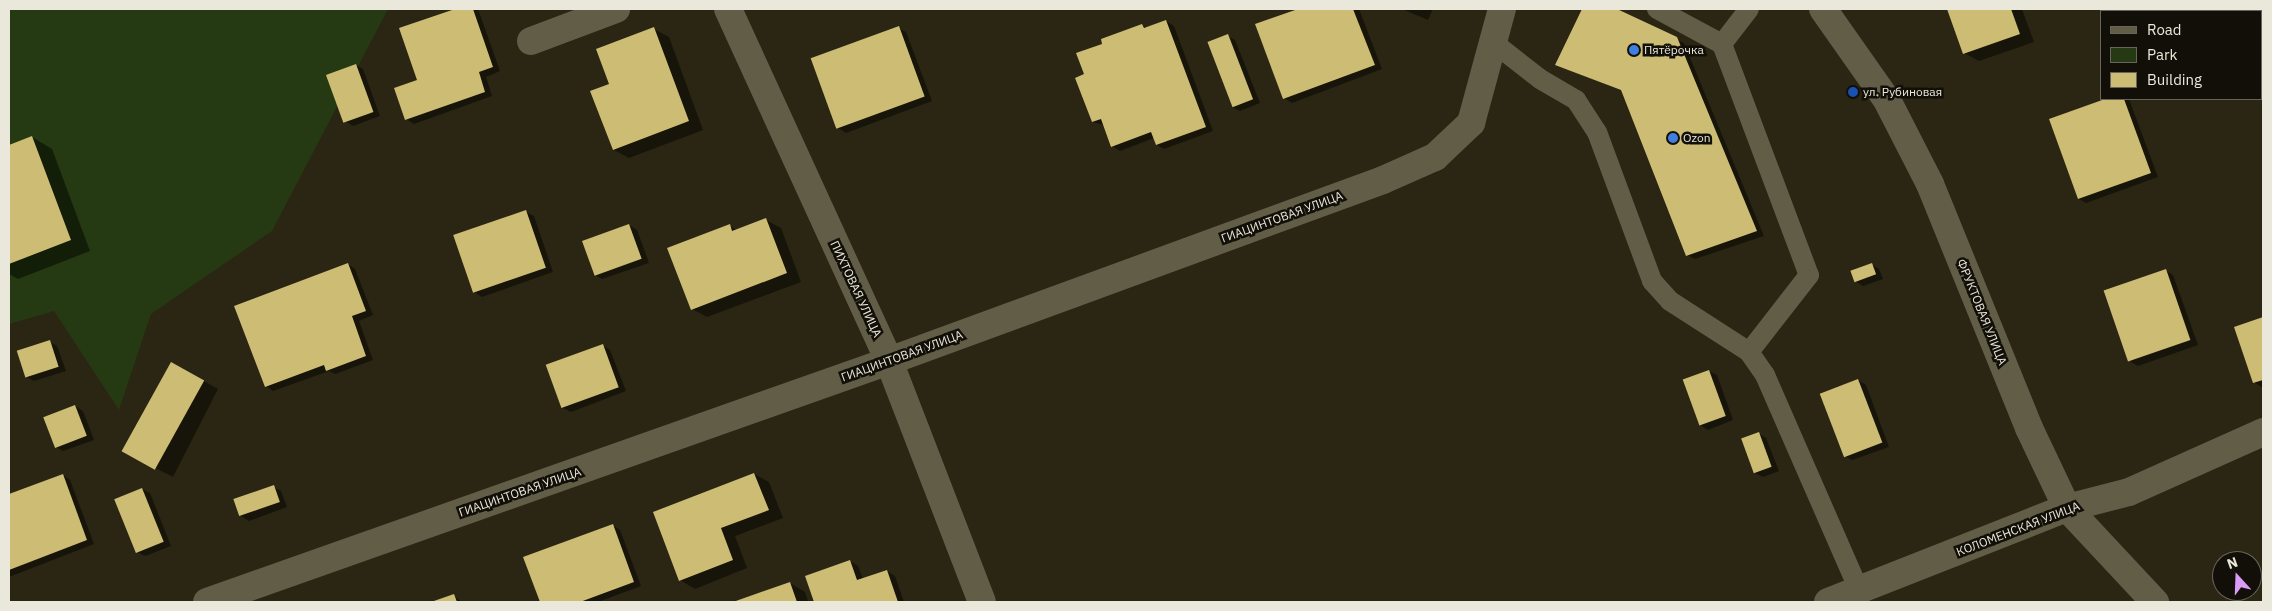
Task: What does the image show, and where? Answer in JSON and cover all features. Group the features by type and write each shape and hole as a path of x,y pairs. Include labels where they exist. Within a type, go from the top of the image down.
{"street":[{"path":"531,41 616,9"},
{"name":"ПИХТОВАЯ УЛИЦА","path":"728,9 889,361 982,602"},
{"name":"ГИАЦИНТОВАЯ УЛИЦА","path":"207,602 889,361 1383,180 1434,157 1471,123 1502,9"},
{"name":"ФРУКТОВАЯ УЛИЦА","path":"1823,9 1887,100 1930,184 2029,428 2067,508 2155,602"},
{"name":"КОЛОМЕНСКАЯ УЛИЦА","path":"1828,602 2067,508 2129,492 2263,432"}],"lane":[{"path":"1657,9 1722,44 1809,275 1749,352"},
{"path":"1722,44 1749,9"},
{"path":"1494,42 1540,79 1576,100 1597,132 1652,281 1670,301 1749,352 1766,374 1858,590"}],"green space":[{"path":"9,9 388,9 272,231 151,314 119,410 54,311 9,324"}],"building":[{"path":"455,9 473,9 493,67 479,72 485,92 405,120 394,88 417,80 399,28"},
{"path":"1298,9 1353,9 1375,65 1283,99 1255,24"},
{"path":"1582,9 1617,9 1677,37 1757,231 1686,256 1621,90 1555,65"},
{"path":"1947,9 2011,9 2020,34 1963,54"},
{"path":"2112,9 2177,9 2177,10"},
{"path":"1166,20 1206,127 1156,145 1151,132 1111,147 1101,119 1092,122 1075,78 1084,74 1076,53 1102,44 1101,39 1142,24 1144,28"},
{"path":"899,26 925,96 836,129 811,58"},
{"path":"654,27 689,121 613,150 590,91 609,84 596,49"},
{"path":"1228,34 1253,99 1233,107 1207,42"},
{"path":"356,64 373,112 343,123 326,75"},
{"path":"2102,100 2124,100 2151,173 2078,199 2049,119"},
{"path":"32,136 71,240 9,264 9,145"},
{"path":"526,210 546,268 473,293 453,235"},
{"path":"766,218 787,273 691,310 667,248 730,224 732,231"},
{"path":"629,224 642,259 595,276 582,241"},
{"path":"348,263 366,311 352,316 366,356 326,371 324,365 265,387 234,306"},
{"path":"1872,263 1876,274 1854,282 1850,271"},
{"path":"2166,269 2190,340 2128,361 2104,290"},
{"path":"2263,317 2263,380 2253,383 2234,327"},
{"path":"50,340 59,367 25,377 17,351"},
{"path":"603,344 619,387 561,408 546,365"},
{"path":"171,362 204,380 155,470 122,451"},
{"path":"1709,370 1726,416 1699,426 1683,380"},
{"path":"1858,379 1882,442 1844,457 1820,394"},
{"path":"75,405 87,436 55,448 43,417"},
{"path":"1759,432 1772,467 1754,473 1741,438"},
{"path":"754,473 769,510 721,528 733,560 679,581 653,512"},
{"path":"63,474 87,540 9,570 9,494"},
{"path":"274,485 280,502 239,516 233,499"},
{"path":"142,488 164,542 136,553 114,499"},
{"path":"613,524 634,582 580,602 540,602 523,557"},
{"path":"850,560 857,580 887,570 898,602 814,602 805,576"},
{"path":"790,582 797,602 733,602"},
{"path":"454,594 457,602 431,602"}],"place":[{"name":"Пятёрочка","path":"1634,50"},
{"name":"ул. Рубиновая","path":"1853,92"},
{"name":"Ozon","path":"1673,138"}]}
